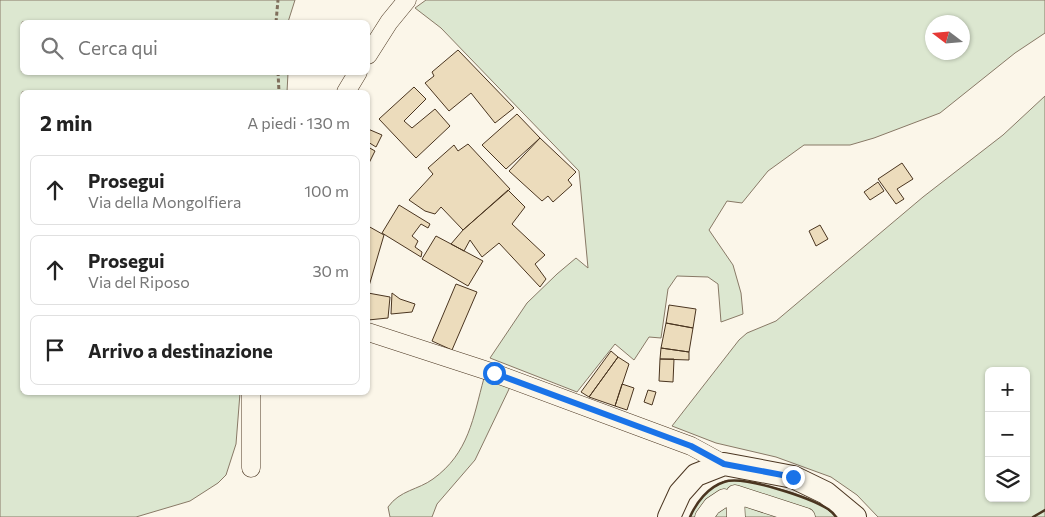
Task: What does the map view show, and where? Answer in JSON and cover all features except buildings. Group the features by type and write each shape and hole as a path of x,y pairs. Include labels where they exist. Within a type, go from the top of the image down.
{"main road":[{"path":"668,517 680,492 696,475 724,464 793,477 826,493 855,517"}],"street":[{"path":"370,52 389,22 407,0"},
{"path":"347,90 356,75"},
{"path":"370,333 494,373 691,446 724,464"},
{"path":"251,395 251,468"},
{"path":"704,517 712,506 729,496 806,517"},
{"path":"729,496 736,517"}],"path":[{"path":"276,20 278,0"},
{"path":"278,75 279,90"}],"green space":[{"path":"0,0 295,0 289,20 20,20 20,75 288,75 287,90 20,90 20,395 240,395 236,444 226,475 218,483 190,501 136,517 0,517"},
{"path":"426,0 1045,0 1045,33 1015,53 940,113 850,145 804,145 768,171 742,203 727,201 709,230 733,265 741,293 743,314 721,322 718,284 708,277 677,276 668,289 661,338 649,337 634,360 615,344 577,392 490,358 527,303 557,274 576,258 588,268 579,171 441,28 415,8"},
{"path":"1045,96 1045,517 878,517 857,495 831,477 776,457 716,443 672,426 739,340 747,333 776,321 923,197 1003,135"},
{"path":"484,378 510,387 475,460 437,504 432,517 390,517 388,507 393,501 433,479 455,458 473,421"},
{"path":"741,480 805,497 817,502 836,517 690,517 699,501 719,483"}],"wall":[{"path":"690,517 699,501 708,492 718,484 733,481 761,485 807,499 828,509 836,517"},
{"path":"1033,517 1045,510"}],"route":[{"path":"494,373 691,446 724,464 793,477"}]}
